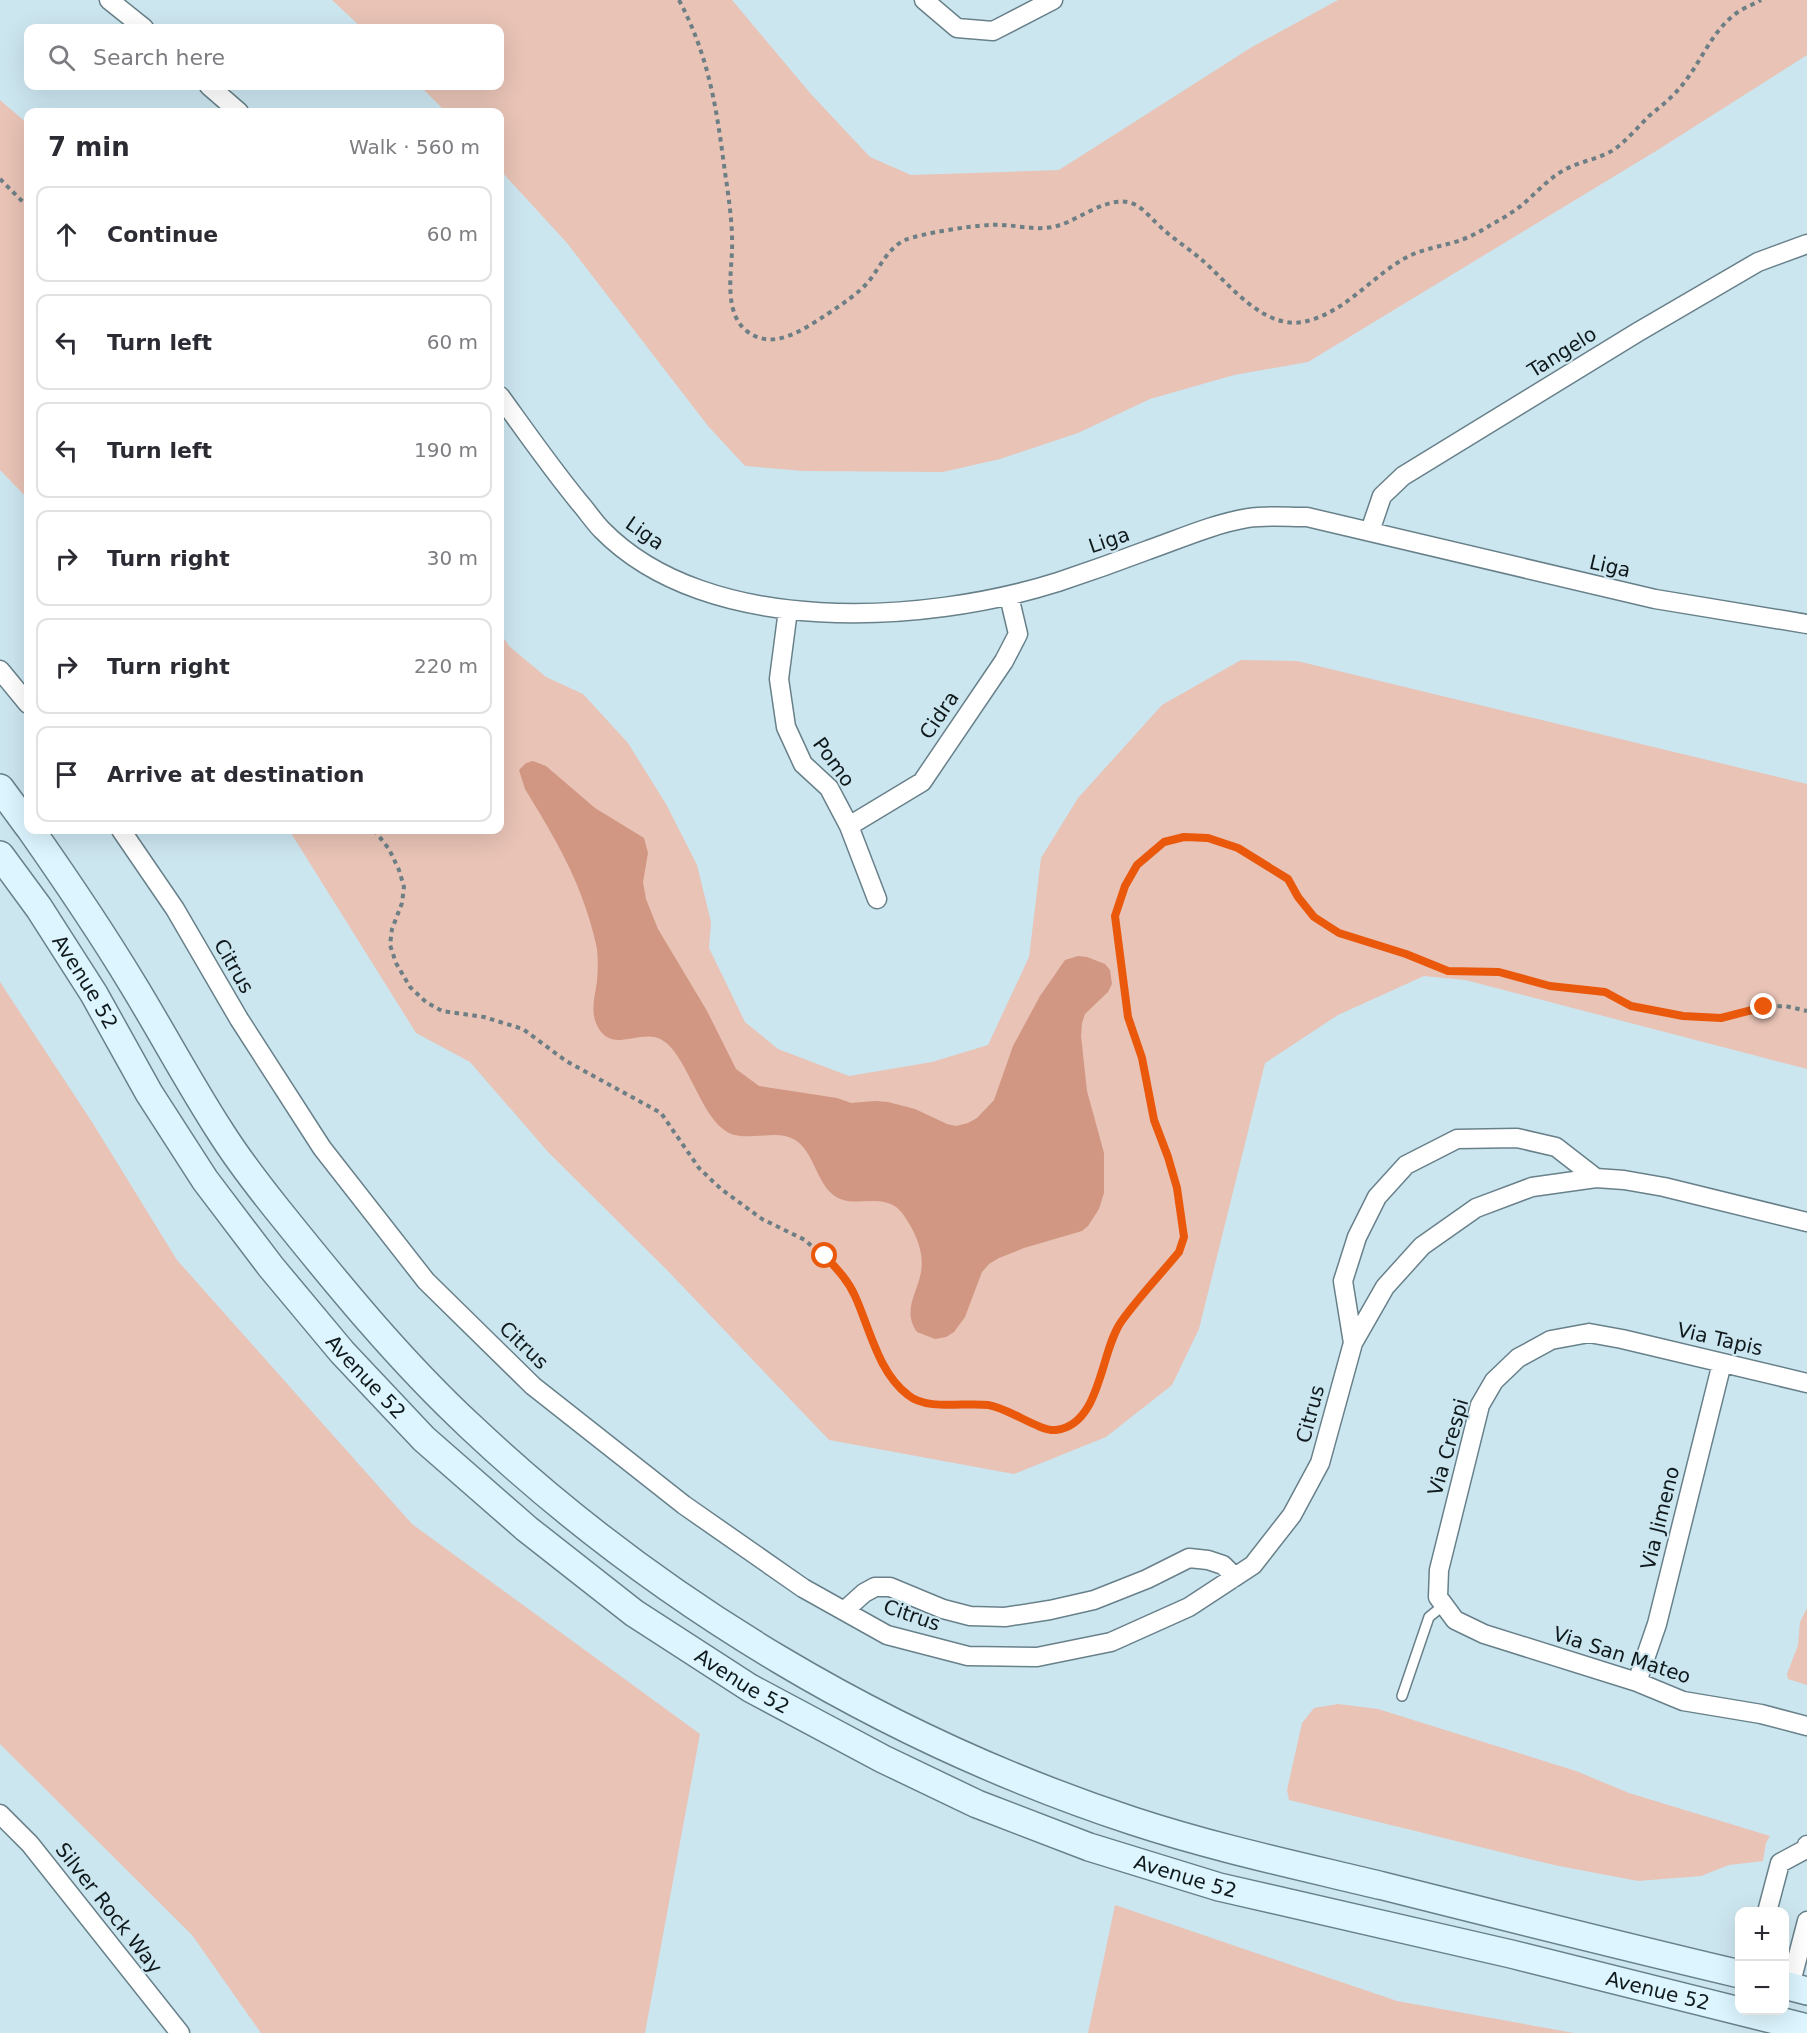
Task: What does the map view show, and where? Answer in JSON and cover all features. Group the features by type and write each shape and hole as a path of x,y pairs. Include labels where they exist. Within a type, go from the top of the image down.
{"main road":[{"name":"Avenue 52","path":"0,788 24,820"},
{"name":"Avenue 52","path":"34,834 84,906 222,1135 273,1204 396,1352 468,1425 546,1495 626,1558 724,1626 830,1688 943,1746 1032,1784 1133,1821 1232,1849 1735,1973"},
{"name":"Avenue 52","path":"0,855 39,908 94,994 149,1093 205,1180 271,1267 342,1352 424,1439 527,1529 634,1613 750,1688 883,1759 977,1804 1089,1847 1219,1887 1617,1980 1807,2028"},
{"path":"1617,1980 1666,1979 1735,1995"}],"street":[{"path":"109,0 139,24"},
{"path":"924,0 957,28 993,31 1034,12 1053,0"},
{"path":"214,90 234,108"},
{"name":"Tangelo","path":"1370,531 1382,496 1403,476 1638,332 1748,268 1807,244"},
{"name":"Liga","path":"504,401 566,486 603,531 637,559 681,582 733,600 788,610 841,614 903,611 1010,596 1099,568 1203,528 1250,518 1307,517 1655,600 1807,624"},
{"name":"Cidra","path":"849,826 921,782 1004,661 1018,634 1010,596"},
{"name":"Pomo","path":"788,610 779,679 786,727 803,764 829,788 849,826 877,899"},
{"path":"0,670 24,699"},
{"name":"Citrus","path":"124,834 175,909 239,1019 321,1148 426,1281 533,1386 657,1484 802,1588 887,1635 968,1656 1037,1657 1111,1642 1190,1607 1253,1564 1292,1515 1320,1462 1353,1343 1385,1287 1422,1246 1476,1208 1532,1187 1596,1178 1664,1187 1807,1222"},
{"path":"1353,1343 1343,1281 1356,1237 1377,1197 1406,1165 1457,1139 1517,1138 1556,1147 1596,1178"},
{"name":"Via Crespi","path":"1441,1601 1439,1570 1480,1405 1494,1381 1518,1358 1551,1340 1589,1333 1622,1339"},
{"name":"Via Tapis","path":"1622,1339 1807,1383"},
{"name":"Via Jimeno","path":"1637,1682 1657,1624 1722,1363"},
{"path":"844,1611 864,1593 875,1587 890,1587 943,1609 970,1616 1005,1617 1094,1600 1147,1579 1189,1558 1208,1560 1223,1565 1235,1577"},
{"name":"Via San Mateo","path":"1441,1601 1455,1620 1484,1634 1637,1682 1683,1701 1761,1714 1807,1726"},
{"name":"Silver Rock Way","path":"0,1814 30,1844 180,2033"},
{"path":"1768,1907 1780,1863 1807,1848"},
{"path":"1791,1989 1807,1921"}],"lane":[{"path":"1402,1696 1429,1617 1441,1601"}],"path":[{"path":"679,0 695,32 709,77 718,123 732,227 731,297 735,315 745,330 760,338 773,340 802,331 853,297 870,280 887,255 903,241 938,232 993,224 1042,228 1058,226 1094,210 1124,203 1133,204 1149,216 1164,231 1203,260 1230,289 1258,311 1288,322 1307,322 1329,313 1356,296 1380,274 1410,256 1433,246 1460,240 1487,228 1520,207 1551,178 1567,168 1613,150 1673,97 1686,81 1714,36 1735,14 1761,0"},
{"path":"0,179 24,203"},
{"path":"377,834 389,849 404,887 402,903 392,929 390,945 396,963 410,987 426,1002 442,1011 484,1017 523,1029 567,1061 661,1113 699,1168 721,1189 762,1219 805,1240 839,1271 854,1294 888,1373 909,1396 926,1402 952,1405 991,1405 1055,1431 1076,1423 1092,1400 1108,1348 1120,1324 1179,1252 1184,1237 1177,1188 1154,1120 1142,1058 1128,1017 1115,916 1125,886 1137,865 1164,842 1184,837 1208,838 1238,848 1288,879 1298,897 1314,917 1339,933 1406,954 1448,971 1499,972 1550,986 1605,992 1631,1006 1683,1016 1721,1018 1764,1007 1785,1006 1807,1011"}],"shaded area":[{"path":"332,0 732,0 810,93 870,157 911,175 1059,170 1252,47 1338,0 1807,0 1807,55 1656,151 1308,362 1234,375 1150,399 1078,433 1000,459 943,472 804,471 745,466 708,426 567,243 504,174 504,108 442,108 424,90 504,90 504,24 358,24"},
{"path":"0,100 24,121 24,495 0,470"},
{"path":"504,639 509,646 546,677 583,694 628,743 666,804 697,865 711,922 709,948 745,1022 778,1049 849,1076 932,1062 988,1045 1029,957 1041,858 1078,798 1162,705 1241,660 1297,661 1807,784 1807,1069 1465,980 1424,976 1338,1015 1265,1063 1199,1329 1172,1385 1106,1437 1014,1474 829,1440 666,1269 548,1152 470,1062 416,1033 292,834 504,834"},
{"path":"533,761 546,766 595,808 644,838 648,853 643,882 646,899 658,929 707,1011 736,1069 759,1086 837,1098 851,1103 888,1102 915,1109 947,1124 956,1126 968,1123 977,1118 994,1100 1013,1046 1040,996 1065,960 1078,956 1105,964 1110,970 1112,984 1108,992 1085,1014 1081,1036 1087,1091 1104,1153 1104,1193 1099,1209 1088,1226 1082,1231 1024,1248 989,1264 982,1272 965,1317 954,1332 946,1337 935,1339 917,1332 911,1317 911,1310 921,1272 921,1254 913,1230 898,1209 880,1201 839,1199 826,1187 807,1153 794,1140 777,1135 737,1135 723,1129 714,1121 678,1057 662,1040 654,1037 612,1039 605,1036 599,1029 593,1011 598,969 597,949 589,918 569,867 525,789 519,770 526,763"},
{"path":"0,982 92,1122 177,1260 412,1524 700,1734 645,2033 261,2033 192,1935 0,1744"},
{"path":"1807,1608 1807,1685 1788,1679 1787,1674 1798,1645 1800,1622"},
{"path":"1338,1704 1378,1709 1576,1771 1629,1793 1770,1836 1766,1843 1763,1861 1729,1865 1701,1876 1638,1881 1554,1865 1289,1800 1287,1790 1302,1723 1314,1708"},
{"path":"1115,1905 1397,2001 1574,2033 1088,2033"}],"route":[{"path":"825,1256 839,1271 854,1294 888,1373 909,1396 926,1402 952,1405 991,1405 1055,1431 1076,1423 1092,1400 1108,1348 1120,1324 1179,1252 1184,1237 1177,1188 1154,1120 1142,1058 1128,1017 1115,916 1125,886 1137,865 1164,842 1184,837 1208,838 1238,848 1288,879 1298,897 1314,917 1339,933 1406,954 1448,971 1499,972 1550,986 1605,992 1631,1006 1683,1016 1721,1018 1764,1007"}]}
